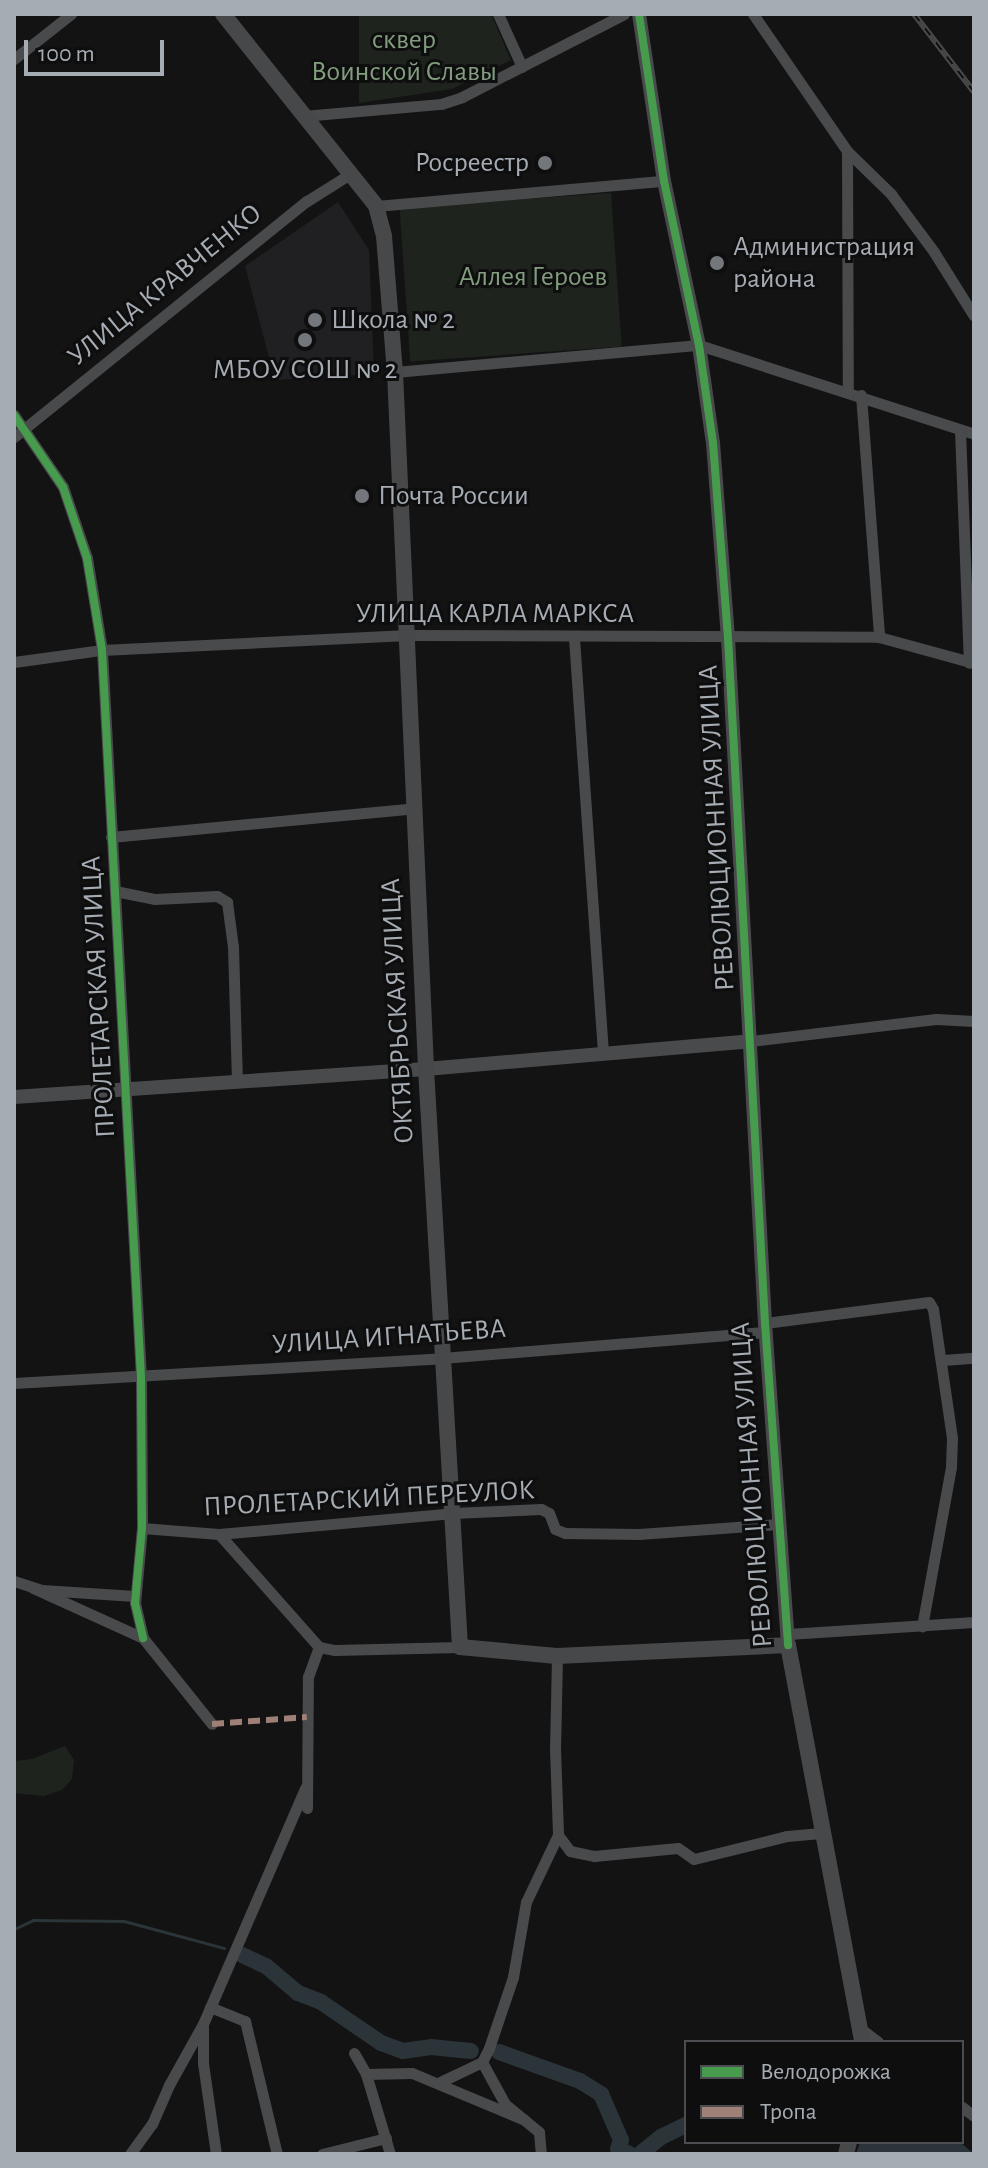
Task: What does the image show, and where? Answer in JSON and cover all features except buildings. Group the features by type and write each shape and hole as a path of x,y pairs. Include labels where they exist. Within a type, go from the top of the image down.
{"main road":[{"path":"223,14 376,206"},
{"name":"ОКТЯБРЬСКАЯ УЛИЦА","path":"376,206 384,236 395,372 426,1069 460,1647"},
{"path":"460,1647 557,1656 788,1640"},
{"name":"РЕВОЛЮЦИОННАЯ УЛИЦА","path":"788,1640 821,1833 862,2036"}],"street":[{"path":"14,59 71,14"},
{"path":"498,14 522,67"},
{"path":"303,116 441,104 522,67 624,14"},
{"name":"РЕВОЛЮЦИОННАЯ УЛИЦА","path":"639,14 664,181 699,345 715,457 766,1327 788,1640"},
{"path":"753,14 847,151 891,194 934,252 974,316"},
{"path":"847,151 848,391"},
{"name":"УЛИЦА КРАВЧЕНКО","path":"14,437 307,201 350,174"},
{"path":"376,206 664,181"},
{"path":"395,372 699,345 974,434"},
{"path":"861,395 879,637"},
{"name":"ПРОЛЕТАРСКАЯ УЛИЦА","path":"14,415 25,428 68,501 87,558 102,650 141,1377 142,1528 135,1596 136,1618 143,1638"},
{"path":"960,430 971,663"},
{"name":"УЛИЦА КАРЛА МАРКСА","path":"14,662 102,650 408,635 879,637 915,644 971,663"},
{"path":"574,638 603,1054"},
{"path":"111,837 415,808"},
{"path":"115,891 140,898 217,896 227,902 233,947 237,1082"},
{"path":"14,1097 426,1069 751,1041 936,1019 974,1021"},
{"name":"УЛИЦА ИГНАТЬЕВА","path":"14,1383 442,1358 766,1327 929,1302 943,1360"},
{"path":"922,1626 951,1467 952,1438 943,1360 974,1358"},
{"name":"ПРОЛЕТАРСКИЙ ПЕРЕУЛОК","path":"142,1528 219,1534 453,1513 546,1510 555,1529 565,1533 639,1534 779,1524"},
{"path":"219,1534 319,1647 335,1650 460,1647"},
{"path":"14,1581 143,1638 212,1724"},
{"path":"33,1588 135,1596"},
{"path":"788,1640 974,1622"},
{"path":"307,1808 308,1677 319,1647"},
{"path":"557,1656 555,1748 558,1835 562,1845 575,1854 619,1855 678,1848 694,1859 787,1836 821,1833"},
{"path":"130,2154 152,2124 169,2085 203,2024 305,1788"},
{"path":"438,2083 482,2062 513,1977 526,1902 558,1835"},
{"path":"210,2007 245,2021 277,2154"},
{"path":"203,2024 203,2063 216,2154"},
{"path":"354,2053 366,2074 390,2154"},
{"path":"482,2062 505,2104 540,2136 541,2154"},
{"path":"366,2074 404,2071 530,2124"},
{"path":"322,2154 386,2138"}],"shaded area":[{"name":"Школа № 2","path":"338,202 369,250 374,374 275,380 245,266"},
{"path":"859,2144 962,2144 974,2154 856,2154"}],"green space":[{"name":"сквер Воинской Славы","path":"359,14 491,14 511,60 452,89 359,103"},
{"name":"Аллея Героев","path":"611,193 622,347 410,361 400,208"},
{"path":"65,1746 74,1760 72,1779 62,1790 44,1796 14,1793 14,1761 32,1759"}],"waterway":[{"path":"14,1929 33,1920 124,1921 224,1948"},
{"path":"242,1955 266,1966 298,1993 321,2002 381,2043 403,2051 431,2047 471,2051"},
{"path":"499,2052 580,2081 601,2094 621,2140 618,2149 629,2154"},
{"path":"640,2154 661,2137 684,2126"}],"railway":[{"path":"914,14 974,92"}],"marked path":[{"path":"212,1724 307,1717"}],"cycle path":[{"path":"639,14 664,181 699,345 713,443 728,638 765,1323 788,1645"},
{"path":"14,415 63,487 87,558 102,650 141,1377 142,1528 135,1603 143,1638"}],"place":[{"name":"Росреестр","path":"545,163"},
{"name":"Администрация района","path":"717,263"},
{"name":"Школа № 2","path":"315,320"},
{"name":"МБОУ СОШ № 2","path":"305,340"},
{"name":"Почта России","path":"362,496"}]}
